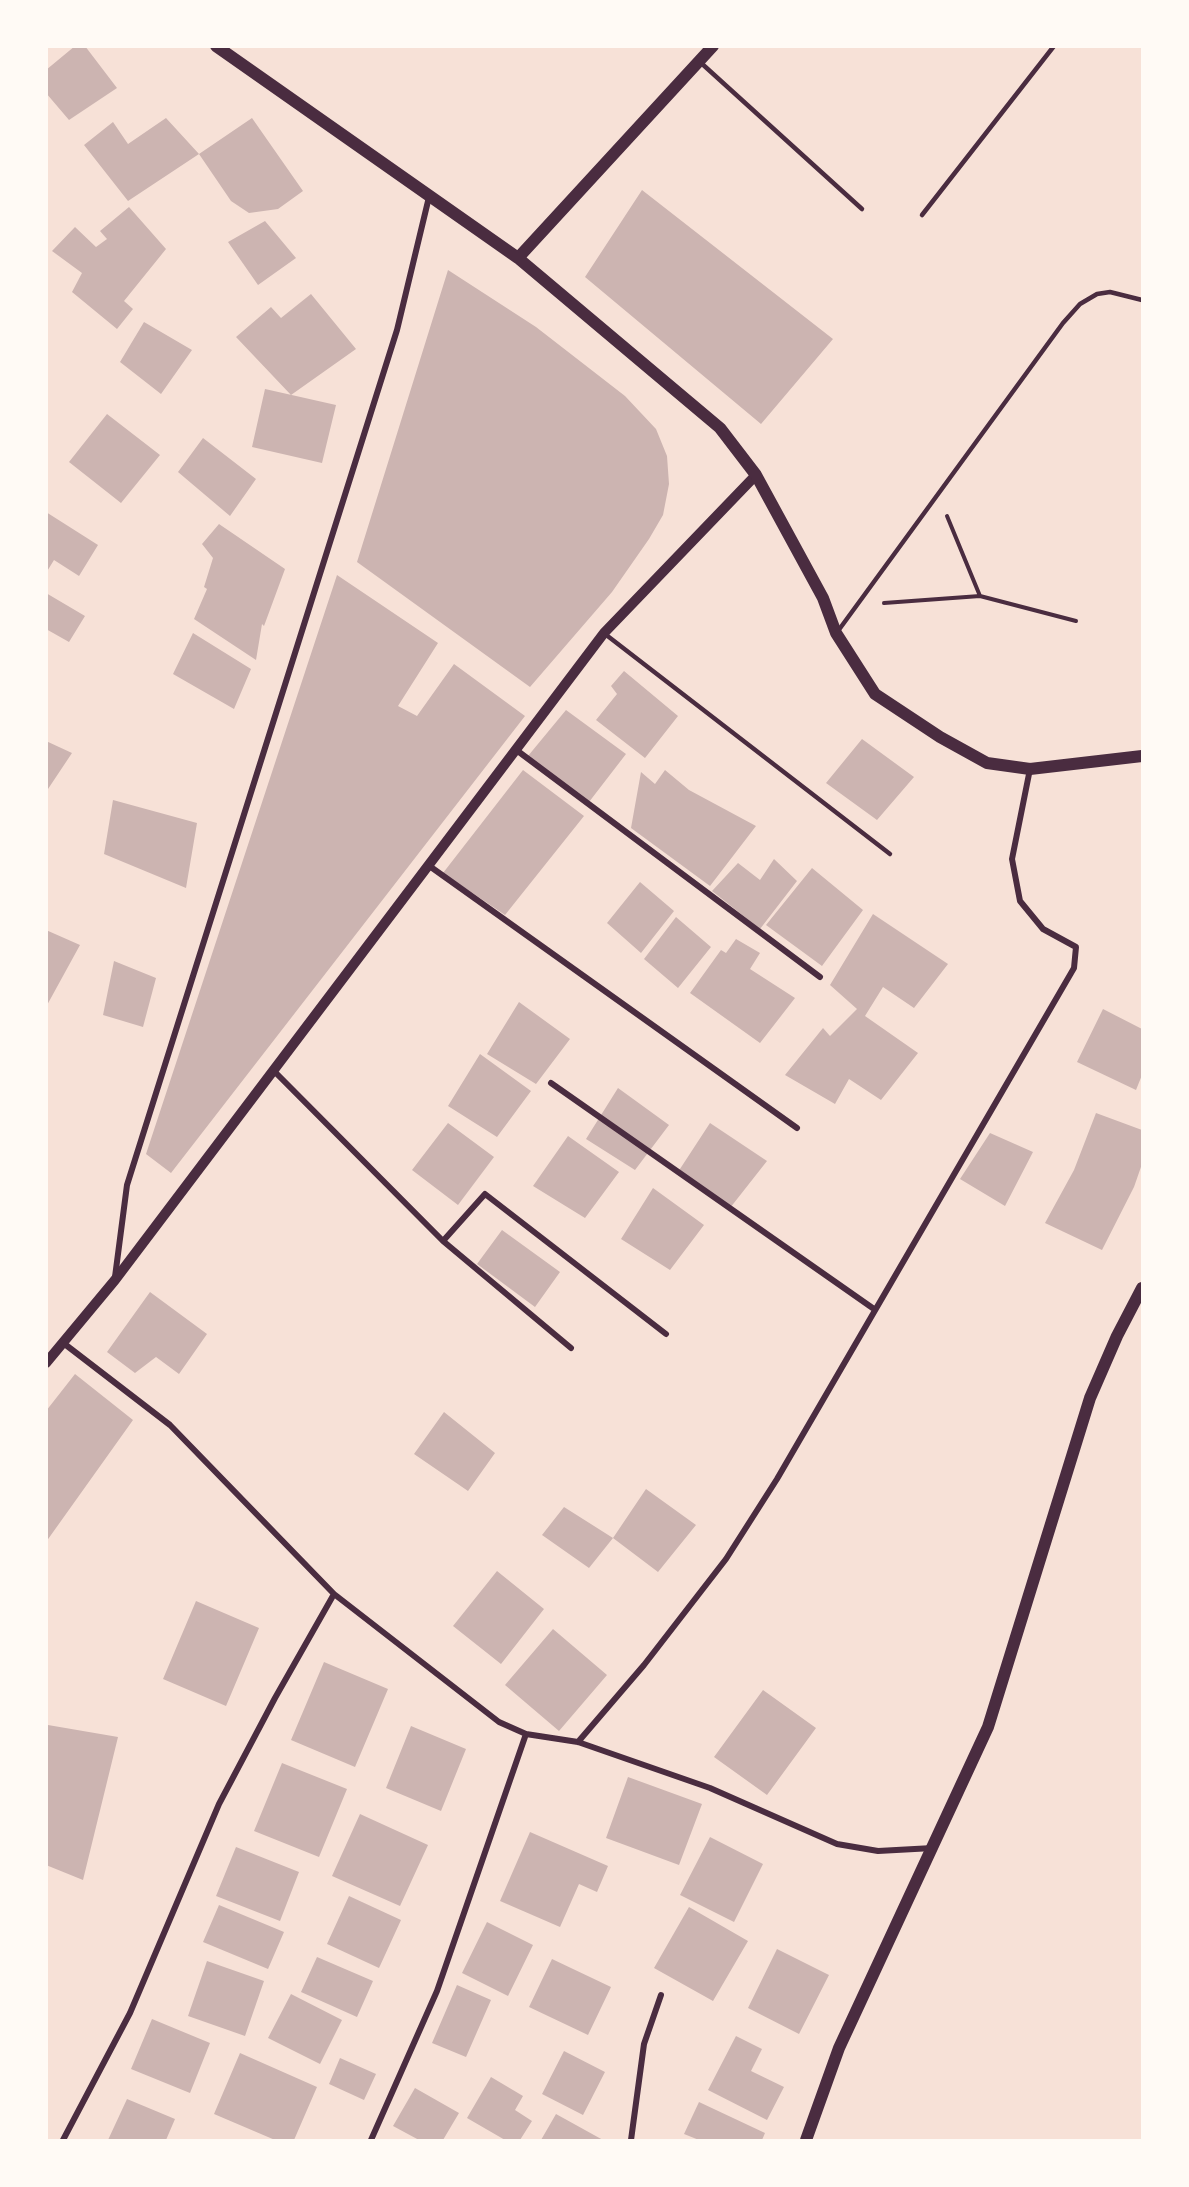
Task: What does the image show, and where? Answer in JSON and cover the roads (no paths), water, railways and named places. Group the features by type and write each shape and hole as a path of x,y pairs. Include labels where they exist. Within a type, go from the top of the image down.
{"main road":[{"path":"216,46 518,258 720,428 756,475 824,598 836,633 875,694 940,737 987,763 1030,769 1143,756"},
{"path":"518,258 713,46"},
{"path":"806,2140 839,2048 933,1848 996,1705 1090,1398 1117,1336 1143,1288"}],"street":[{"path":"115,1280 127,1185 397,330 429,197"},
{"path":"46,1363 115,1280 604,633 756,475"},
{"path":"515,750 820,977"},
{"path":"578,1742 644,1665 726,1559 777,1479 1074,968 1076,947 1043,928 1020,901 1012,859 1030,769"},
{"path":"428,865 797,1128"},
{"path":"273,1070 443,1241 572,1348"},
{"path":"551,1083 874,1309"},
{"path":"443,1241 485,1194 666,1334"},
{"path":"62,1342 170,1425 334,1594 479,1708 526,1734 578,1742 710,1788 837,1844 879,1851 933,1848"},
{"path":"63,2140 130,2013 219,1804 334,1594"},
{"path":"371,2140 437,1991 526,1734"},
{"path":"631,2140 644,2044 661,1995"}],"lane":[{"path":"922,215 1054,46"},
{"path":"699,62 862,209"},
{"path":"836,633 1049,341 1080,304 1097,294 1110,292 1143,300"},
{"path":"604,633 890,854"}]}
